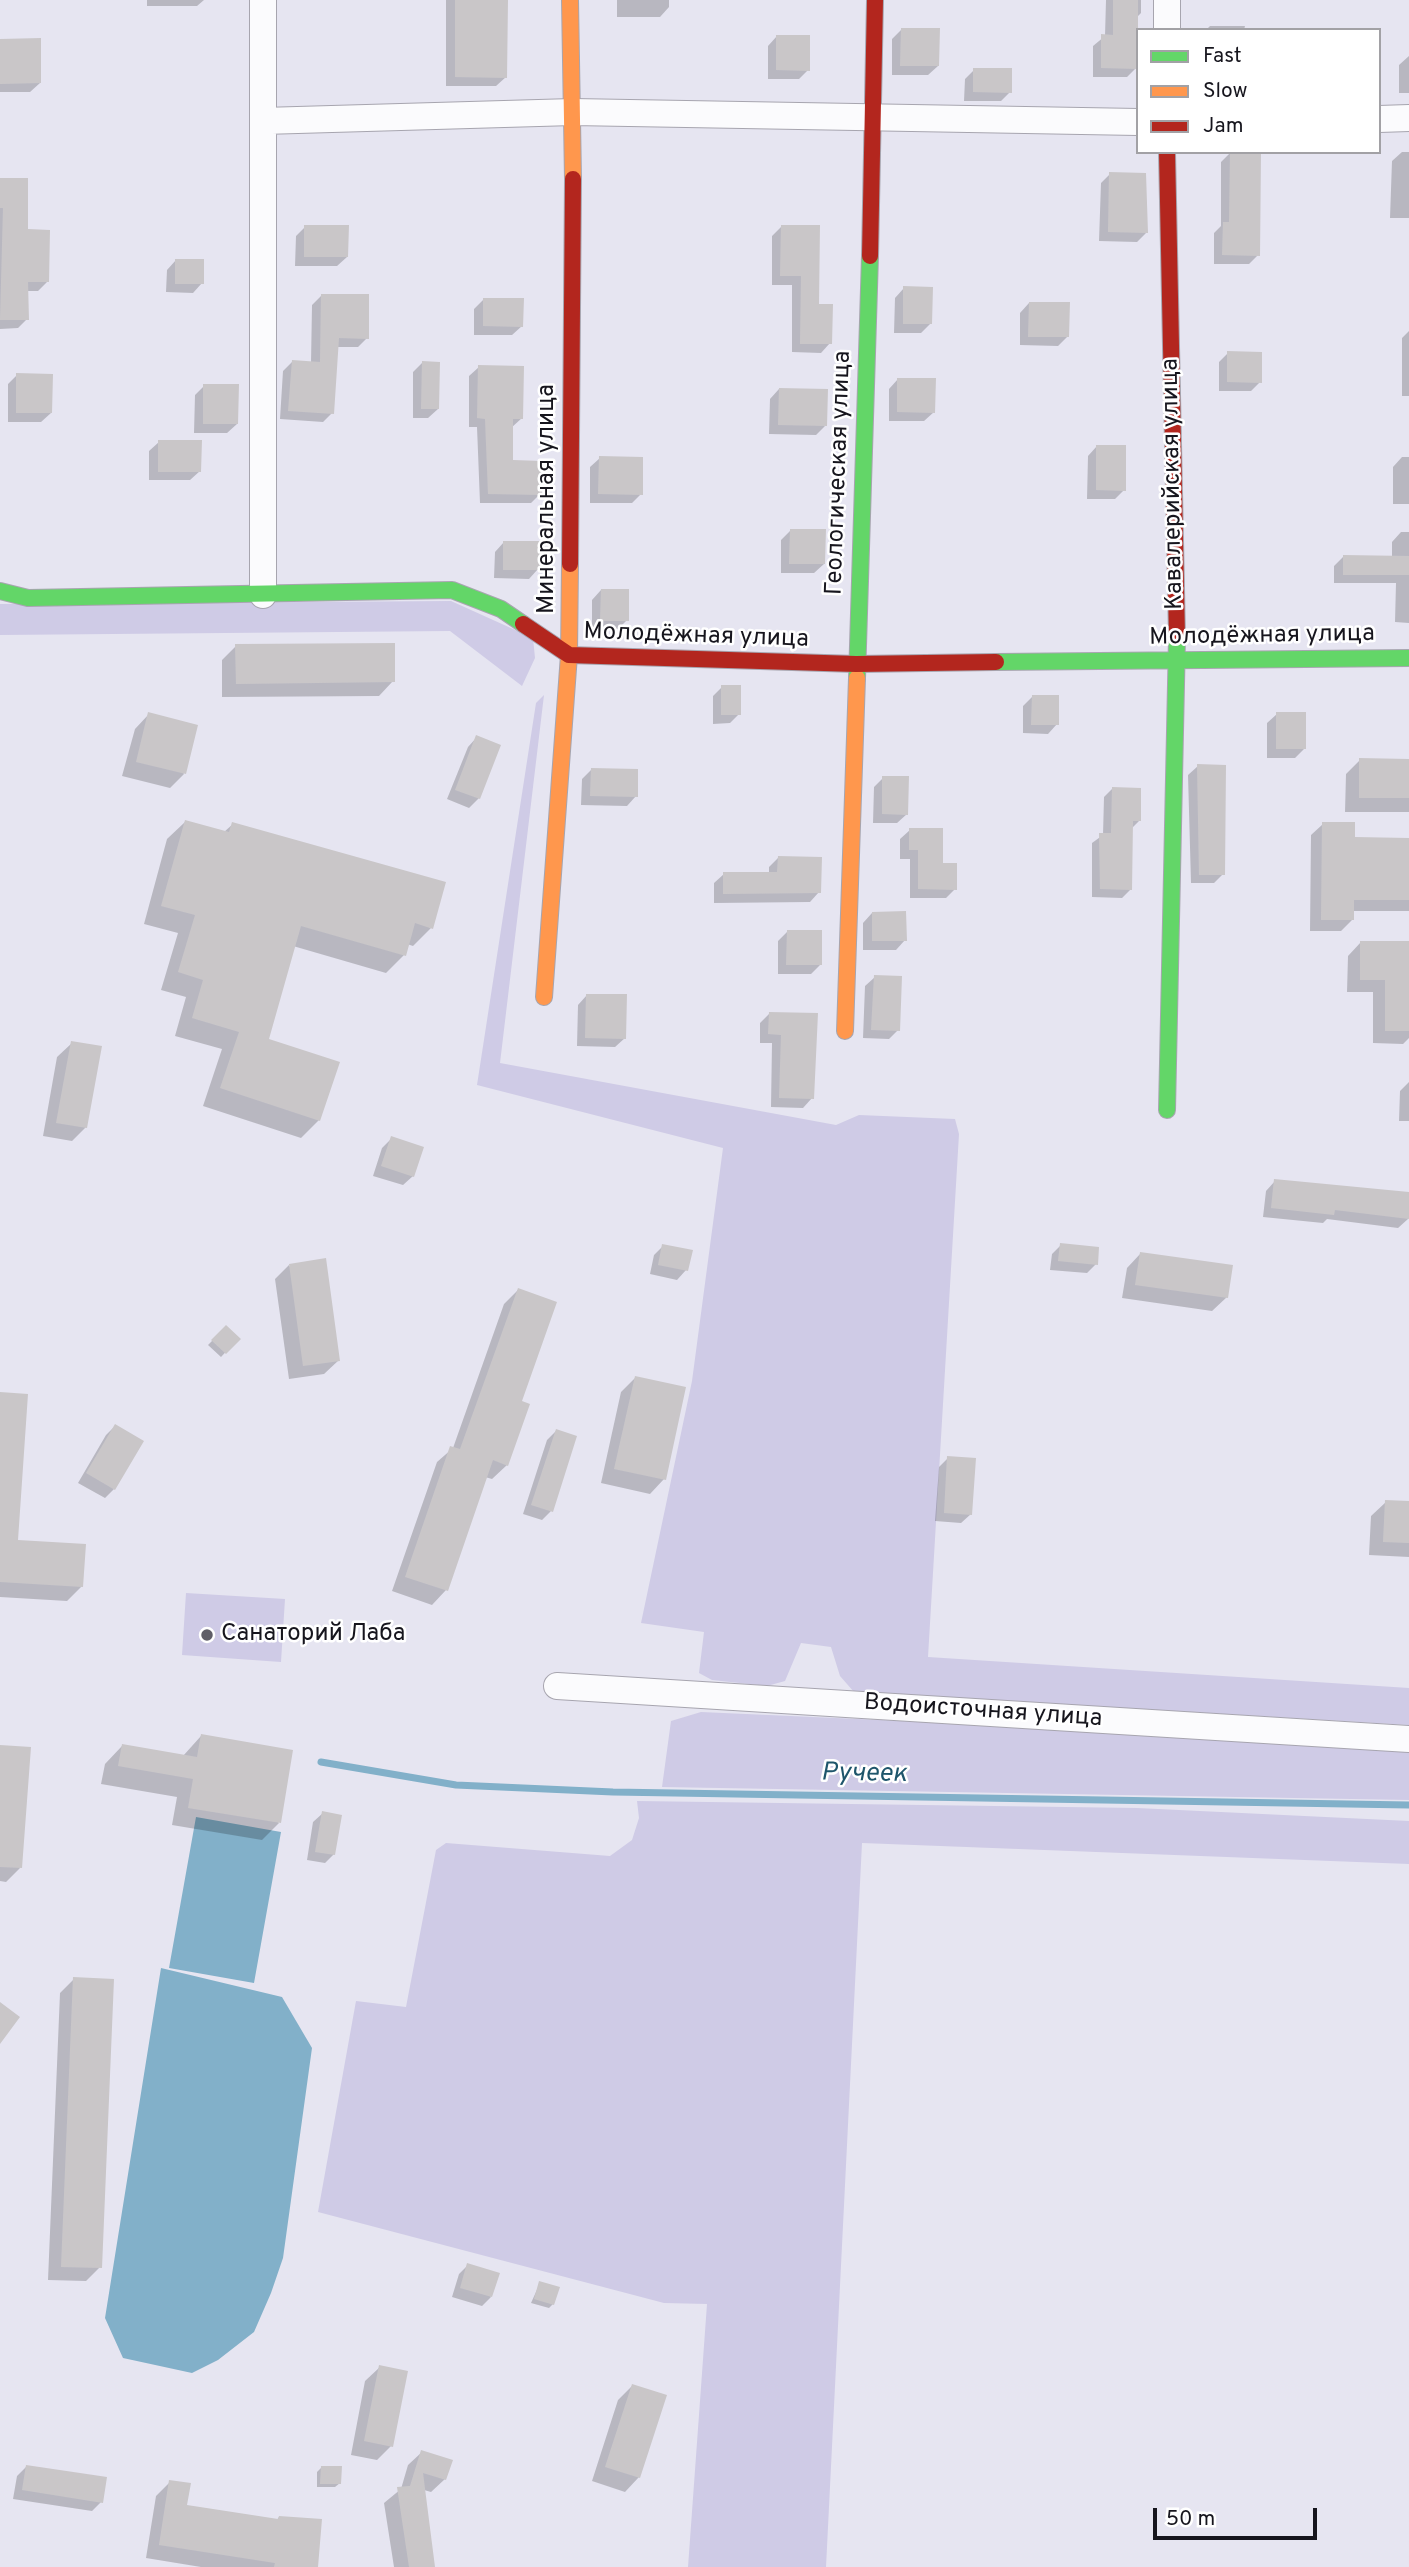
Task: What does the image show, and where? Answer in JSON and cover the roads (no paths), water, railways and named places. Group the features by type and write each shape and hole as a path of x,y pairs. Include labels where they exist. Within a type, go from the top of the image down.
{"street":[{"path":"263,0 263,595"},
{"name":"Минеральная улица","path":"544,997 569,655 573,112 570,0"},
{"name":"Геологическая улица","path":"845,1031 875,116 875,0"},
{"path":"1167,0 1167,28"},
{"path":"263,121 573,112 1136,122"},
{"path":"1381,119 1409,118"},
{"name":"Кавалерийская улица","path":"1167,154 1178,661 1167,1110"},
{"name":"Молодёжная улица","path":"0,591 28,598 452,590 501,609 569,655 856,664 1409,658"},
{"name":"Водоисточная улица","path":"556,1686 1409,1739"}],"water":[{"path":"196,1817 281,1832 254,1983 169,1968"},
{"path":"161,1968 282,1997 312,2048 283,2258 271,2293 254,2332 218,2360 192,2373 123,2358 105,2318"}],"waterway":[{"name":"Ручеек","path":"321,1762 456,1785 613,1792 1409,1805"}],"place":[{"name":"Санаторий Лаба","path":"207,1635"}]}
